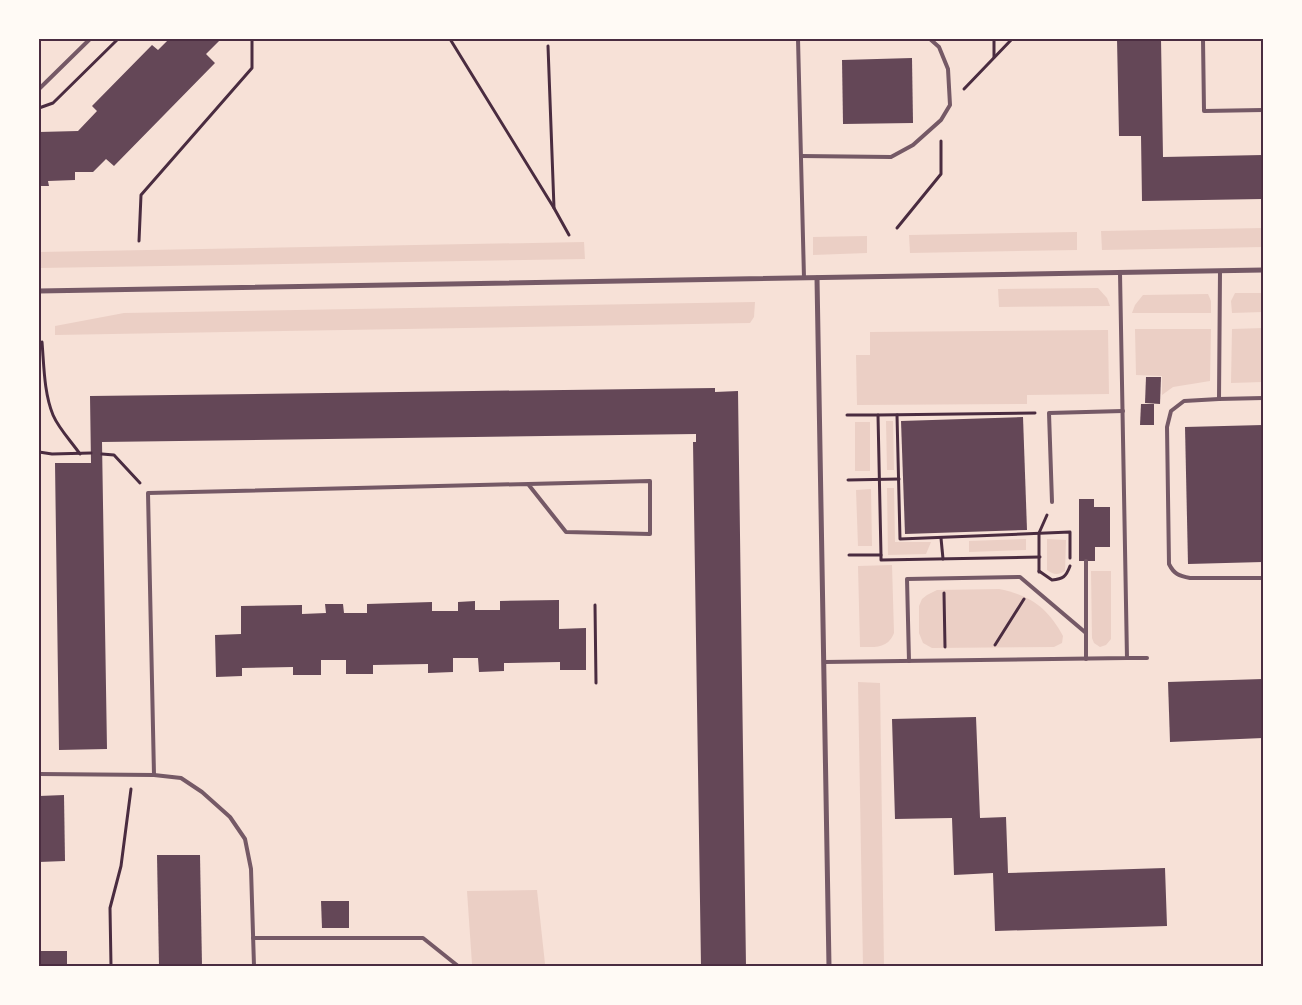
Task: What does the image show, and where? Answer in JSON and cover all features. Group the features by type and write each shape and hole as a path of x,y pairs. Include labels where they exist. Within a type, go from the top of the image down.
{"street":[{"path":"39,291 1263,270"},
{"path":"817,278 829,966"}],"lane":[{"path":"39,89 90,39"},
{"path":"798,39 804,278"},
{"path":"801,156 891,157 913,145 941,120 950,105 948,69 939,47 930,39"},
{"path":"1203,39 1204,111 1263,110"},
{"path":"1219,399 1220,270"},
{"path":"1120,273 1127,658"},
{"path":"1263,398 1184,401 1171,411 1167,427 1169,564 1173,572 1190,578 1263,578"},
{"path":"1052,502 1049,413 1122,411"},
{"path":"154,775 148,493 650,481 650,534 566,532 528,484"},
{"path":"1086,561 1086,659"},
{"path":"909,661 907,579 1020,577 1086,633"},
{"path":"824,662 1147,658"},
{"path":"39,774 133,774 181,778 202,792 230,817 245,839 251,869 254,966"},
{"path":"253,938 423,938 458,966"}],"path":[{"path":"39,108 53,103 118,39"},
{"path":"139,241 141,195 252,68 252,39"},
{"path":"450,39 569,235"},
{"path":"994,39 994,58"},
{"path":"950,105 1012,39"},
{"path":"548,46 554,208"},
{"path":"897,228 941,174 941,120"},
{"path":"42,342 48,398 53,415 61,430 80,454"},
{"path":"847,415 1049,413"},
{"path":"878,415 881,560 1040,557"},
{"path":"897,415 900,539 1070,532 1071,564 1066,576 1062,579 1052,580 1033,566"},
{"path":"39,452 91,453"},
{"path":"102,454 114,455 148,493"},
{"path":"848,480 898,479"},
{"path":"941,538 946,661"},
{"path":"849,555 881,555"},
{"path":"1020,556 1026,561"},
{"path":"595,605 596,684"},
{"path":"110,966 110,908 121,866 133,774"}],"shaded area":[{"path":"1263,228 1263,247 1102,250 1101,231"},
{"path":"1077,232 1077,250 910,253 909,235"},
{"path":"867,236 867,253 813,255 813,237"},
{"path":"584,242 585,259 39,268 39,252"},
{"path":"1098,288 1107,298 1110,306 999,307 998,289"},
{"path":"1235,293 1263,293 1263,312 1232,313 1231,301"},
{"path":"1208,294 1211,301 1211,313 1132,313 1135,305 1143,295"},
{"path":"755,302 754,317 750,323 55,335 55,326 124,313"},
{"path":"1263,328 1263,382 1231,383 1232,329"},
{"path":"1135,329 1211,329 1210,381 1173,387 1162,395 1162,376 1136,375"},
{"path":"1108,330 1109,394 1027,395 1027,404 857,405 856,355 870,355 870,332"},
{"path":"886,421 893,421 894,470 887,470"},
{"path":"855,422 870,422 870,471 855,471"},
{"path":"887,488 894,488 895,542 931,542 926,554 888,555"},
{"path":"871,489 872,546 858,546 856,490"},
{"path":"1026,539 1026,550 969,552 969,541"},
{"path":"1047,539 1066,540 1065,571 1054,574 1047,570"},
{"path":"892,565 894,633 888,642 880,646 860,647 858,566"},
{"path":"1091,571 1111,571 1111,639 1106,645 1100,647 1094,643 1092,638"},
{"path":"999,589 1029,599 1044,610 1063,636 1062,643 1054,647 932,648 923,643 919,633 919,606 922,599 927,595 937,590"},
{"path":"858,682 880,683 884,966 863,966"},
{"path":"537,890 545,964 472,964 467,891"}],"building":[{"path":"169,39 221,39 206,54 215,63 114,166 106,159 93,172 75,172 75,180 48,181 49,186 39,186 39,132 78,131 97,111 92,106 152,45 158,50"},
{"path":"1117,39 1161,39 1163,157 1263,155 1263,199 1142,201 1141,136 1119,136"},
{"path":"912,58 913,123 843,124 842,60"},
{"path":"1146,377 1161,377 1160,404 1145,403"},
{"path":"715,388 715,392 738,391 746,966 701,966 693,442 696,442 696,434 102,442 107,749 59,750 55,463 91,463 90,396"},
{"path":"1141,404 1154,404 1154,425 1140,425"},
{"path":"1023,417 1027,530 905,534 901,421"},
{"path":"1263,425 1263,562 1188,564 1185,427"},
{"path":"1079,499 1094,499 1094,507 1110,507 1110,547 1095,547 1095,561 1079,561"},
{"path":"559,600 559,629 586,628 586,670 560,670 560,662 504,663 504,671 479,672 478,658 453,658 453,672 428,673 428,664 373,665 373,674 346,674 346,660 321,660 321,675 293,675 293,667 242,668 242,676 216,677 215,635 241,634 241,606 302,605 302,614 326,613 325,604 343,604 344,613 367,613 367,604 432,602 432,611 458,611 458,602 475,601 475,610 500,610 500,601"},
{"path":"1263,679 1263,738 1170,742 1168,682"},
{"path":"976,717 980,818 1006,817 1008,873 1165,868 1167,926 995,931 993,873 954,875 952,818 895,819 892,719"},
{"path":"64,795 65,861 39,862 39,796"},
{"path":"157,855 200,855 202,966 159,966"},
{"path":"321,901 349,901 349,928 322,928"},
{"path":"39,951 67,951 67,966 39,966"}]}
